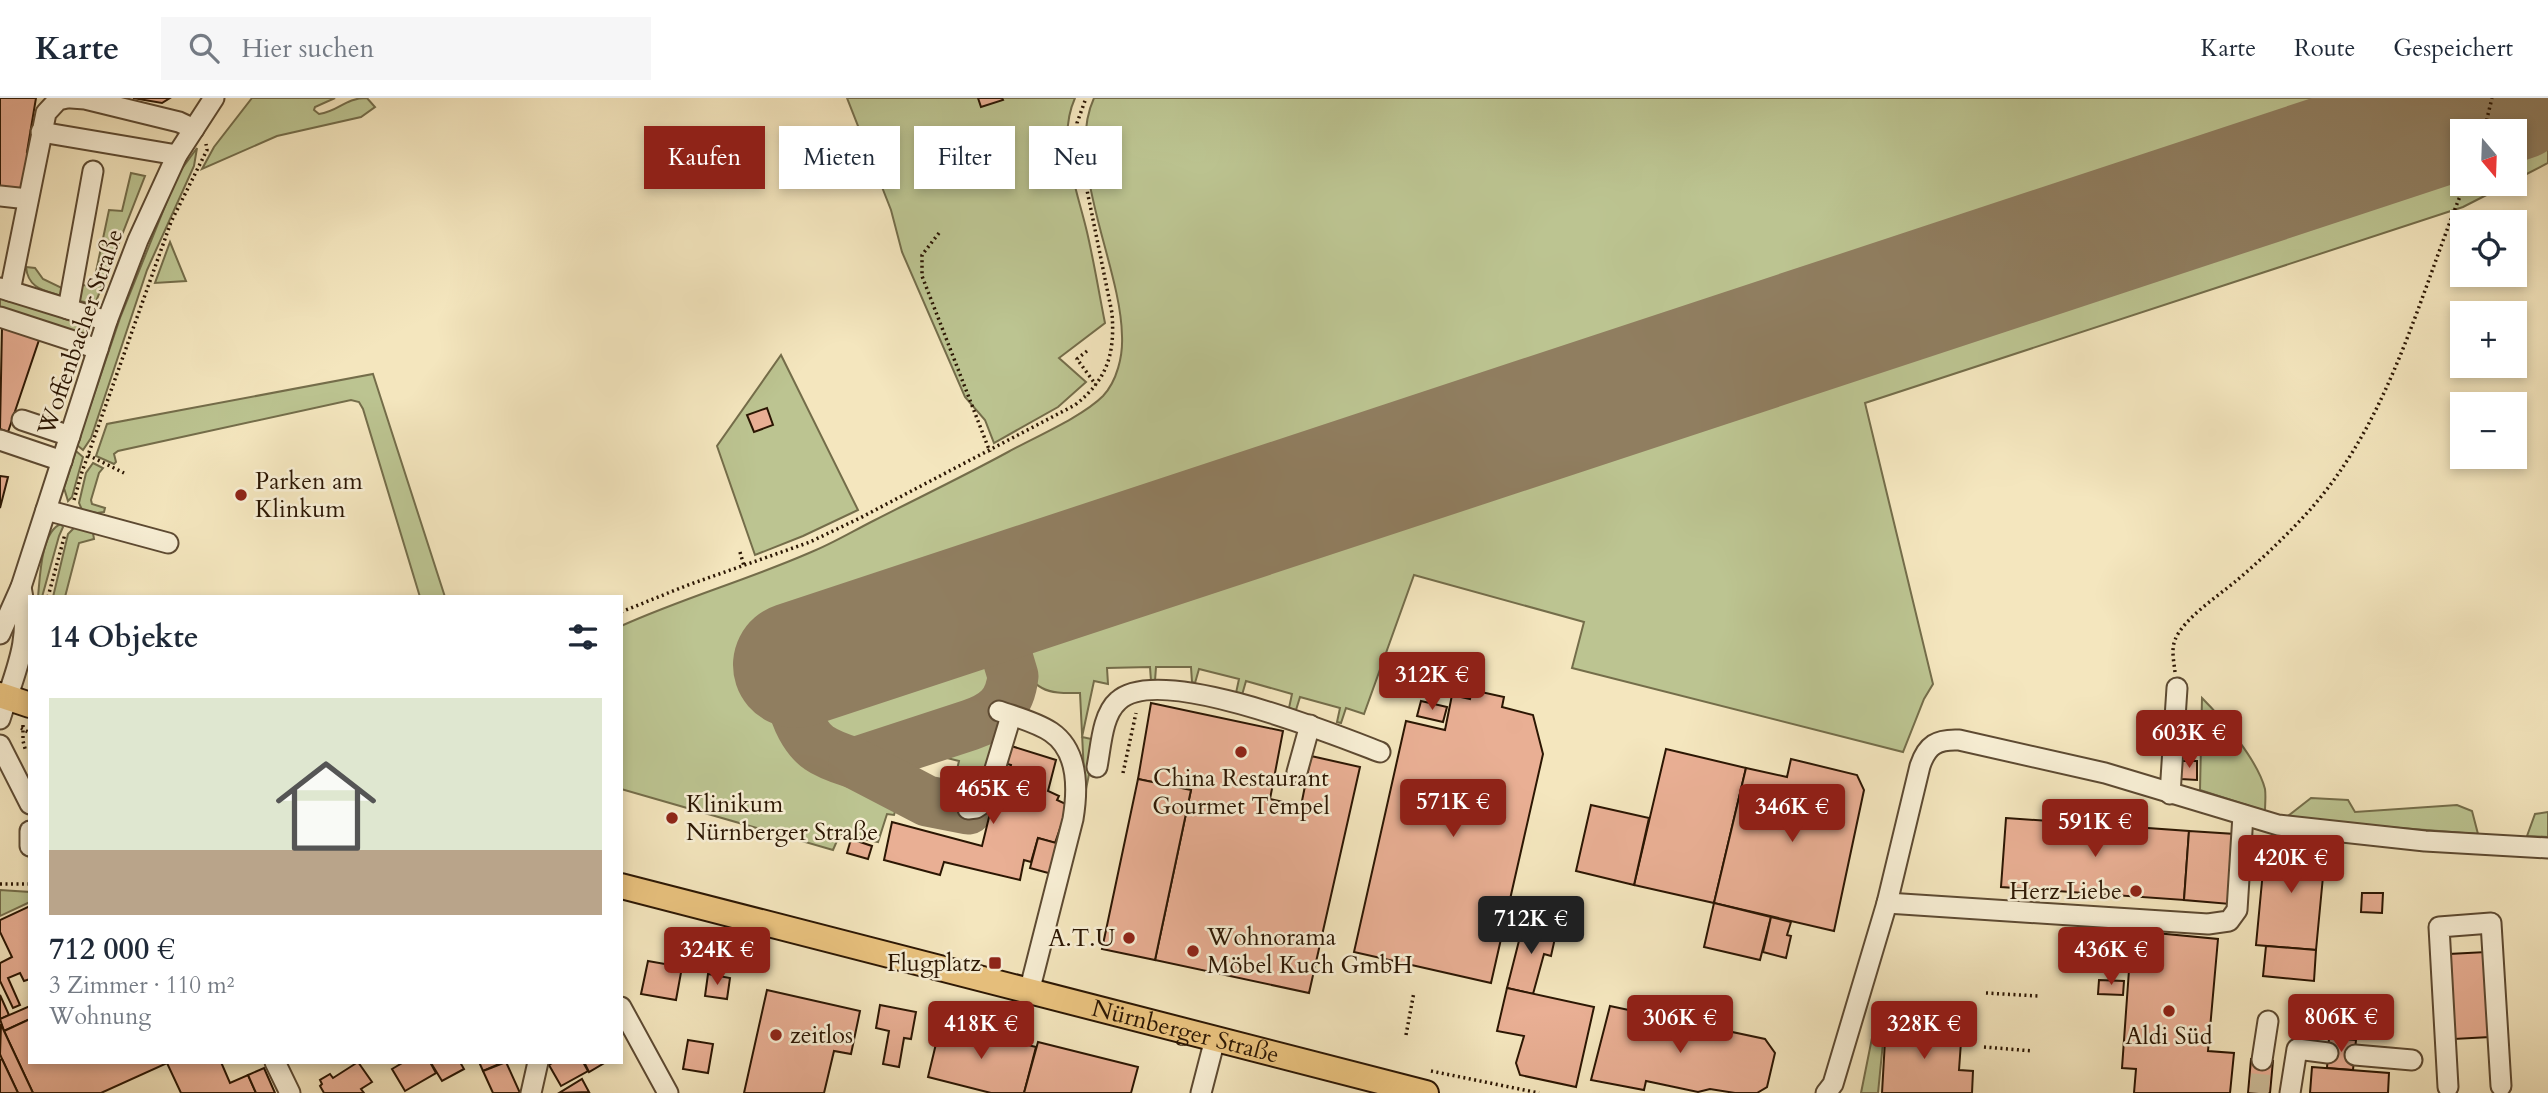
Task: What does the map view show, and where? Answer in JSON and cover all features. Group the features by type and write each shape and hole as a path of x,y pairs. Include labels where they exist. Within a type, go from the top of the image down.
{"main road":[{"name":"Nürnberger Straße","path":"623,887 1426,1093"}],"street":[{"path":"107,321 5,289 46,113 58,100 85,99 179,122 194,129"},
{"name":"Woffenbacher Straße","path":"0,634 21,587 107,321 145,221 177,155 215,100"},
{"path":"41,132 177,155"},
{"path":"68,309 93,170"},
{"path":"0,196 28,199"},
{"path":"0,317 98,349"},
{"path":"22,420 66,447"},
{"path":"0,440 66,447"},
{"path":"46,510 168,542"},
{"name":"Woffenbacher Straße","path":"9,704 23,649 27,620 21,587"},
{"path":"2170,794 2177,688"},
{"path":"1097,767 1111,710 1118,701 1141,690 1182,691 1232,701 1310,725 1380,752"},
{"path":"968,808 976,808 985,802 1005,714 1049,731 1059,738 1073,764 1076,788 1073,819 1029,992"},
{"path":"1297,772 1310,725"},
{"path":"1832,1090 1887,903 1920,766 1928,748 1940,741 1959,740 2026,754 2105,773 2243,815 2306,829 2425,841 2548,848"},
{"path":"0,745 28,800"},
{"path":"1887,903 2208,924 2229,921 2234,916 2239,897 2243,815"},
{"path":"2448,1087 2439,927 2491,923 2501,1086"},
{"path":"623,1011 668,1093"},
{"path":"2262,1060 2269,1021"},
{"path":"1201,1093 1215,1039"},
{"path":"2290,1093 2297,1049 2328,1052"},
{"path":"2355,1055 2412,1060"},
{"path":"276,1064 290,1093"},
{"path":"531,1093 538,1064"}],"path":[{"path":"623,611 770,558 822,536 990,452 1076,405 1096,385 1111,355 1114,338 1112,313 1076,136 1077,123 1086,98"},
{"path":"2487,119 2493,98"},
{"path":"49,595 88,455 171,222 207,150"},
{"path":"2177,688 2175,639 2198,613 2262,558 2308,512 2359,444 2381,401 2460,196"},
{"path":"939,233 922,255 922,276 990,452"},
{"path":"1087,351 1077,359 1096,385"},
{"path":"66,447 124,472"},
{"path":"740,552 744,566"},
{"path":"1124,773 1141,690"},
{"path":"28,732 22,729 28,755"},
{"path":"0,884 28,884"},
{"path":"1406,1035 1415,992"},
{"path":"1986,993 2038,996"},
{"path":"1984,1047 2033,1051"}],"green space":[{"path":"252,98 335,98 315,107 314,110 319,114 347,102 367,98 375,107 361,117 277,136 202,169 214,147"},
{"path":"847,98 1075,98 1068,126 1029,126 1029,189 1076,189 1090,243 1105,323 1059,358 1086,382 1058,407 994,443 985,420 965,397 902,252 883,189 900,189 900,126 858,126"},
{"path":"1094,98 2461,98 771,656 789,714 803,744 834,763 900,795 894,815 887,814 878,842 840,834 833,850 623,790 623,625 826,546 1058,426 1094,404 1108,390 1118,368 1122,336 1113,278 1090,189 1122,189 1122,126 1087,126"},
{"path":"2548,102 2548,163 2527,174 2527,119 2496,119"},
{"path":"2450,134 2450,196 2485,196 2463,207 1865,403 1933,684 1924,699 1903,752 1572,668 1584,622 1414,575 1364,714 1346,708 1341,723 1337,722 1340,708 1300,697 1296,710 1289,708 1292,694 1246,681 1242,695 1236,693 1239,679 1199,669 1195,683 1192,682 1191,667 1156,667 1155,681 1151,681 1150,667 1107,668 1108,684 1094,681 1082,736 1080,693 1046,690 1036,684 1024,669 1010,633 1011,621 1018,610 1033,602"},
{"path":"197,148 194,166 147,270 91,438 83,450 77,445 120,318 178,174"},
{"path":"131,173 145,176 95,304 79,301 82,285 93,286 109,210 122,211"},
{"path":"170,242 186,281 155,283"},
{"path":"26,267 35,268 43,279 62,288 61,296 33,284"},
{"path":"0,294 89,320 83,338 0,311"},
{"path":"781,355 858,510 755,555 717,446"},
{"path":"373,374 444,595 419,595 359,402 351,400 118,451 114,454 114,464 96,456 107,424"},
{"path":"76,451 83,457 72,497 68,501 64,488"},
{"path":"93,463 103,468 91,500 92,504 105,508 104,512 82,510 79,503 86,473"},
{"path":"61,524 63,527 43,595 38,595 45,545 54,528"},
{"path":"76,526 93,533 94,539 79,543 66,595 53,595 68,534"},
{"path":"971,624 989,629 994,637 1001,664 1001,681 996,694 975,714 882,749 856,754 836,750 824,743 805,721 798,696 801,685 810,675"},
{"path":"2202,698 2248,753 2265,789 2265,811 2200,790"},
{"path":"1002,723 983,800 951,795 959,761 919,751 910,784 872,766"},
{"path":"1082,737 1096,740 1085,794"},
{"path":"2311,798 2348,800 2355,812 2457,805 2472,811 2478,834 2348,824 2288,816"},
{"path":"2548,812 2548,837 2527,836 2535,814"},
{"path":"0,890 28,892 28,903 0,916"},
{"path":"1881,1016 1885,1022 1878,1093 1861,1093 1876,1018"}],"building":[{"path":"0,98 36,98 27,152 31,153 25,191 1,186 0,191"},
{"path":"133,98 170,98 162,103"},
{"path":"978,98 1002,98 1003,100 981,107"},
{"path":"2,327 39,340 8,432 0,429"},
{"path":"767,408 773,425 754,432 747,415"},
{"path":"0,476 8,477 0,508"},
{"path":"1472,690 1504,697 1502,707 1533,715 1543,754 1491,983 1354,952 1406,721 1445,730 1452,695 1470,699"},
{"path":"1421,701 1447,707 1443,722 1417,716"},
{"path":"1151,703 1283,731 1270,799 1301,806 1311,756 1360,767 1309,993 1155,960 1191,790 1138,779"},
{"path":"1005,744 1056,760 1048,791 1059,796 1057,800 1068,805 1055,843 1038,838 1031,862 1024,860 1020,880 944,862 940,875 884,860 892,822 982,846 992,805 1002,807 1011,765 1000,762"},
{"path":"1666,749 1746,768 1714,903 1634,885"},
{"path":"1791,759 1857,775 1864,790 1834,931 1714,903 1746,768 1787,777"},
{"path":"2181,761 2197,761 2197,780 2181,779"},
{"path":"1138,779 1191,790 1155,960 1102,949"},
{"path":"1591,805 1649,818 1634,885 1576,871"},
{"path":"2006,818 2189,831 2184,900 2001,887"},
{"path":"2189,831 2235,834 2230,904 2184,900"},
{"path":"1038,838 1060,844 1052,874 1030,868"},
{"path":"851,839 872,846 868,859 847,853"},
{"path":"2266,839 2326,845 2316,950 2256,945"},
{"path":"2362,893 2383,893 2382,913 2361,912"},
{"path":"1714,903 1771,917 1760,960 1704,947"},
{"path":"28,907 28,980 24,981 20,973 8,978 20,1005 13,1008 0,981 0,963 12,957 0,932 0,920"},
{"path":"1771,917 1791,922 1787,935 1791,936 1786,958 1763,952"},
{"path":"1524,921 1557,929 1551,956 1544,954 1533,994 1507,988"},
{"path":"2133,931 2145,932 2141,971 2129,970"},
{"name":"Aldi Süd","path":"2145,932 2218,939 2208,1051 2234,1053 2230,1093 2134,1093 2136,1069 2122,1068 2129,970 2141,971"},
{"path":"2266,946 2316,950 2314,981 2263,976"},
{"path":"2486,952 2490,1037 2454,1039 2449,954"},
{"path":"648,961 682,967 676,1000 641,994"},
{"path":"708,974 730,978 727,999 705,996"},
{"path":"2099,980 2124,981 2123,995 2098,994"},
{"path":"1507,988 1594,1007 1576,1087 1520,1075 1516,1063 1524,1036 1497,1031"},
{"path":"767,990 860,1011 851,1054 834,1051 824,1093 744,1093"},
{"path":"0,995 9,1015 0,1019"},
{"path":"880,1005 916,1012 911,1039 904,1038 899,1067 883,1064 889,1031 876,1028"},
{"path":"1610,1006 1765,1039 1775,1053 1767,1087 1757,1093 1710,1089 1698,1092 1646,1081 1644,1090 1591,1080"},
{"path":"28,1007 28,1020 4,1031 0,1019"},
{"path":"28,1020 28,1064 165,1064 101,1093 33,1093 4,1031"},
{"path":"941,1023 1036,1047 1024,1093 991,1093 928,1077"},
{"path":"1886,1023 1962,1028 1959,1070 1973,1071 1972,1093 1882,1093"},
{"path":"1,1024 33,1093 18,1093 2,1059"},
{"path":"2329,1038 2356,1040 2353,1070 2327,1068"},
{"path":"688,1040 713,1044 708,1073 683,1069"},
{"path":"1038,1042 1138,1067 1131,1093 1024,1093"},
{"path":"2,1059 18,1093 0,1093"},
{"path":"2251,1059 2273,1061 2270,1093 2248,1093"},
{"path":"167,1064 222,1064 230,1083 248,1075 256,1093 181,1093"},
{"path":"355,1064 359,1064 372,1082 361,1089 364,1093 324,1093 320,1080 330,1074 333,1078"},
{"path":"401,1064 431,1064 436,1073 405,1091 392,1069"},
{"path":"432,1064 461,1064 464,1069 442,1081"},
{"path":"480,1064 499,1064 483,1071"},
{"path":"507,1064 520,1093 493,1093 483,1071"},
{"path":"584,1064 588,1071 561,1086 549,1065"},
{"path":"585,1064 603,1064 589,1072"},
{"path":"2312,1067 2389,1073 2388,1093 2310,1093"},
{"path":"264,1068 275,1093 256,1093 248,1075"},
{"path":"582,1079 589,1092 559,1093"}],"taxiway":[{"path":"796,665 791,685 794,710 799,721 811,741 819,748 845,760 854,763 970,725 987,718 1000,708 1009,695 1013,676 990,599"},
{"path":"854,763 927,801 968,809"}],"runway":[{"path":"796,665 2513,98"}],"tunnel":[{"path":"2259,1093 2262,1060"}],"place":[{"name":"Parken am Klinkum","path":"241,495"},
{"name":"China Restaurant Gourmet Tempel","path":"1241,752"},
{"name":"Klinikum Nürnberger Straße","path":"672,818"},
{"name":"Herz Liebe","path":"2136,891"},
{"name":"A.T.U","path":"1129,938"},
{"name":"Wohnorama Möbel Kuch GmbH","path":"1193,951"},
{"name":"Flugplatz","path":"995,963"},
{"name":"Aldi Süd","path":"2169,1011"},
{"name":"zeitlos","path":"776,1035"}]}
